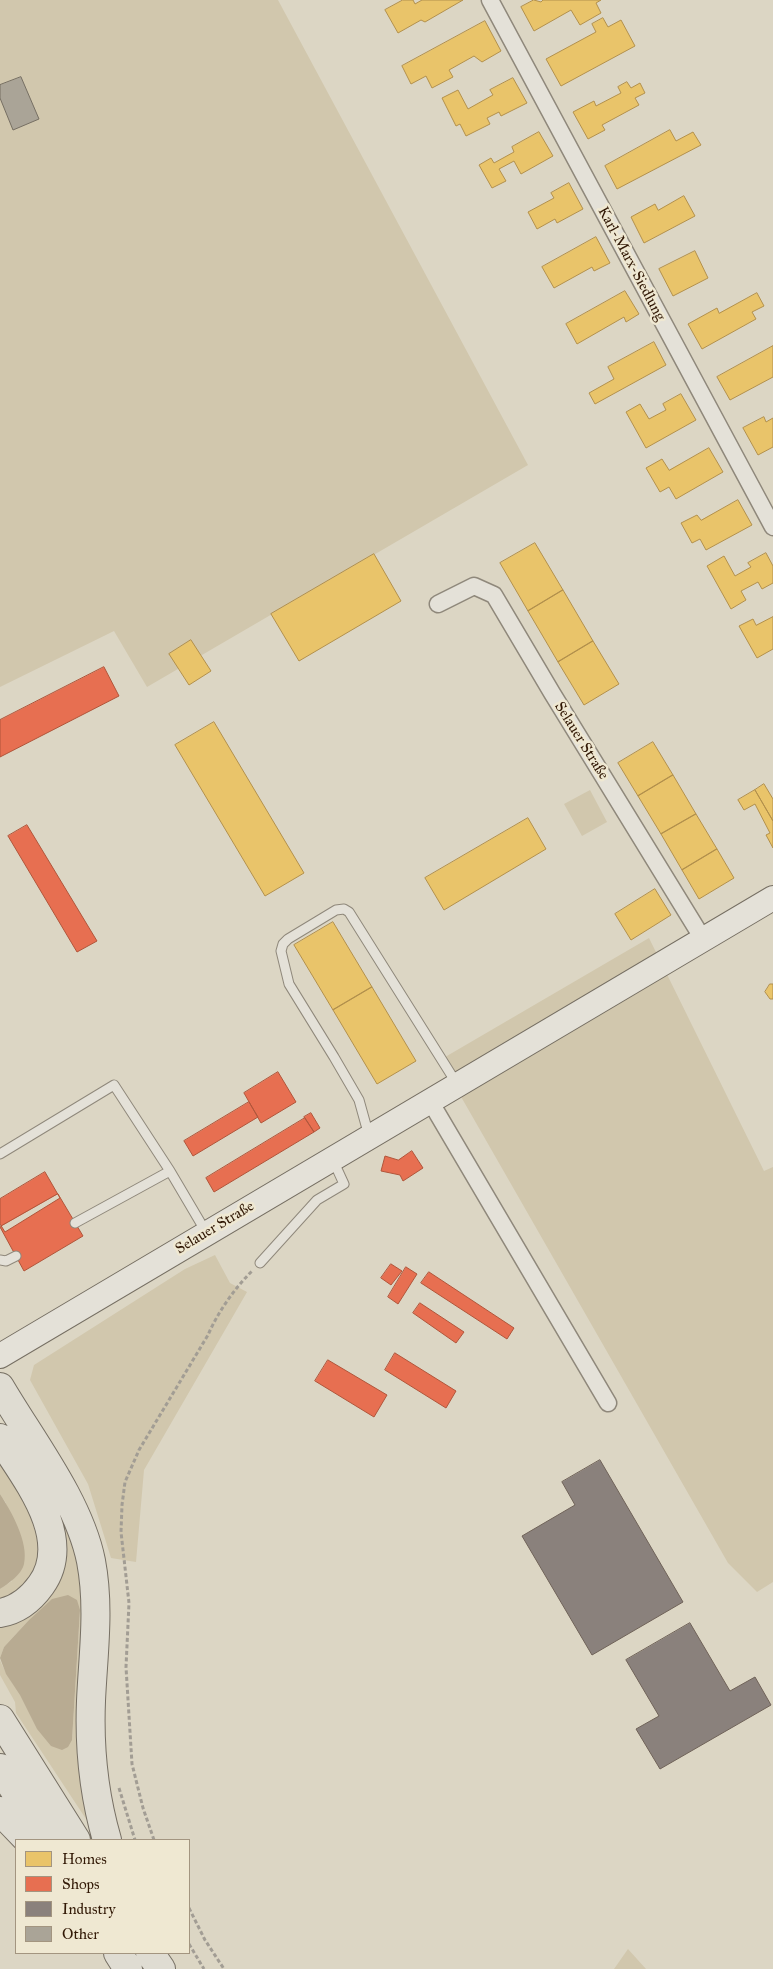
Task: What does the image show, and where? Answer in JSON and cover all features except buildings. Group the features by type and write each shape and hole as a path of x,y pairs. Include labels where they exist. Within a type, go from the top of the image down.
{"highway":[{"path":"0,1387 67,1498 86,1541 91,1561 96,1624 90,1744 94,1784 107,1839"},
{"path":"0,1438 43,1510 51,1535 52,1547 48,1570 36,1591 17,1607 0,1613"},
{"path":"0,1719 75,1839"},
{"path":"0,1768 46,1839"},
{"path":"0,1811 27,1839"},
{"path":"119,1954 128,1969"}],"main road":[{"name":"Selauer Straße","path":"0,1356 773,898"}],"street":[{"name":"Karl-Marx-Siedlung","path":"490,0 773,527"},
{"name":"Selauer Straße","path":"438,604 474,586 494,595 556,701 703,939"},
{"path":"430,1101 608,1403"}],"lane":[{"path":"369,1137 359,1100 288,984 281,951 283,944 288,939 336,910 344,909 349,912 457,1085"},
{"path":"0,1154 114,1085 170,1171 206,1233"},
{"path":"260,1263 317,1200 344,1184 332,1158"},
{"path":"75,1223 170,1171"},
{"path":"0,1260 6,1261 16,1256"}],"path":[{"path":"154,1839 143,1808 132,1764 128,1716 126,1667 129,1603 121,1532 125,1482 139,1450 213,1322 241,1282 260,1263"},
{"path":"190,1910 205,1940 224,1969"},
{"path":"190,1946 204,1969"}],"shaded area":[{"path":"0,0 278,0 528,465 147,687 114,631 0,687"},
{"path":"590,790 607,822 582,836 564,804"},
{"path":"649,938 764,1171 773,1167 773,1582 757,1592 728,1563 440,1060"},
{"path":"215,1255 230,1283 247,1292 144,1470 136,1562 111,1558 88,1484 30,1380 34,1365 185,1269"},
{"path":"0,1460 30,1516 36,1535 38,1554 33,1571 21,1587 0,1600 0,1589 12,1581 6,1503 0,1494"},
{"path":"0,1494 18,1527 25,1555 21,1571 11,1582 0,1589"},
{"path":"53,1499 72,1541 79,1563 83,1586 77,1749 83,1796 92,1828 16,1713 15,1702 0,1675 0,1660 6,1673 22,1695 72,1740 80,1610 28,1621 4,1647 0,1658 0,1625 23,1616"},
{"path":"68,1595 77,1600 80,1610 72,1740 68,1747 62,1750 51,1746 37,1729 20,1695 6,1674 0,1658 4,1647 28,1621 52,1599"},
{"path":"628,1949 646,1969 614,1969"}]}
